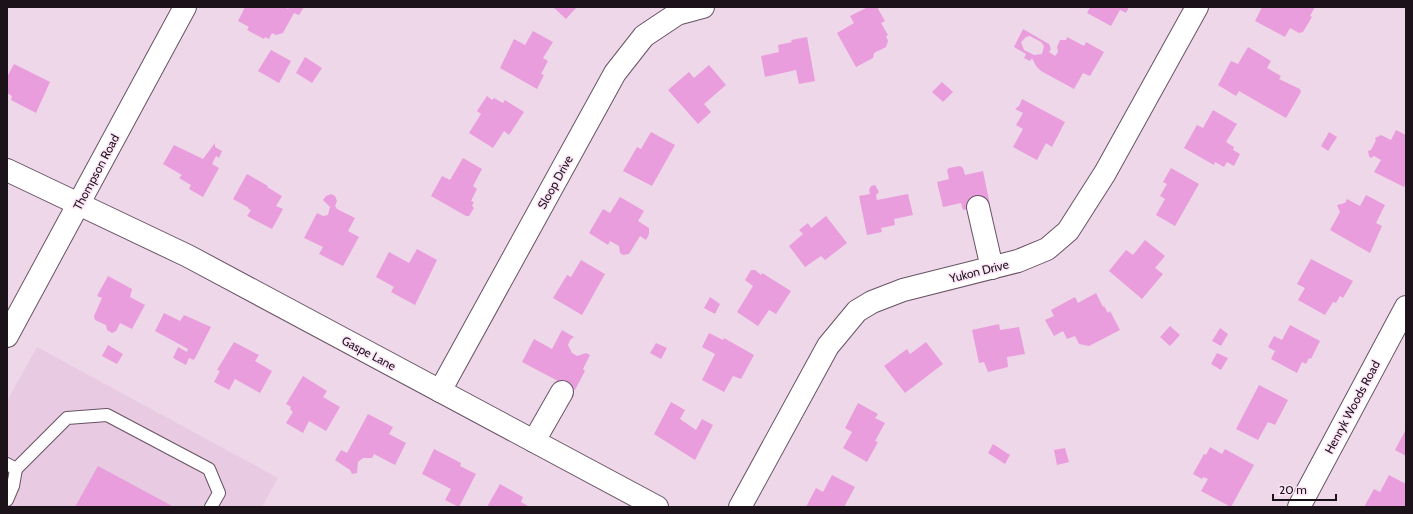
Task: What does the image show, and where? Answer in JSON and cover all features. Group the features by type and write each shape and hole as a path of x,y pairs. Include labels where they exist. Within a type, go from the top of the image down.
{"street":[{"name":"Thompson Road","path":"7,336 185,7"},
{"name":"Sloop Drive","path":"440,391 615,73 644,36 677,14 703,7"},
{"name":"Yukon Drive","path":"740,507 828,346 857,311 872,302 903,290 1018,261 1048,249 1068,231 1105,173 1197,7"},
{"name":"Gaspe Lane","path":"7,170 188,256 657,507"},
{"path":"978,207 992,268"},
{"name":"Henryk Woods Road","path":"1299,507 1406,307"},
{"path":"534,441 562,392"}],"lane":[{"path":"7,500 14,486 12,466 67,418 107,415 209,469 218,493 211,507"}],"shaded area":[{"path":"37,347 278,478 262,507 7,507 7,401"}],"building":[{"path":"245,7 285,7 288,9 289,7 304,7 299,15 294,13 283,33 276,35 272,33 269,39 265,37 264,39 247,30 249,27 238,21"},
{"path":"553,7 577,7 566,19"},
{"path":"868,7 877,7 885,21 881,23 888,35 886,36 888,41 886,47 874,53 873,58 856,67 837,33 854,23 850,16"},
{"path":"1090,7 1129,7 1126,13 1120,10 1111,26 1087,13"},
{"path":"1262,7 1315,7 1310,16 1312,17 1303,32 1299,33 1290,28 1285,37 1255,21"},
{"path":"1023,29 1049,44 1051,49 1049,52 1055,56 1058,52 1057,47 1060,40 1066,40 1067,37 1084,46 1086,42 1104,52 1090,76 1083,73 1074,89 1041,71 1036,66 1032,58 1030,61 1024,58 1026,54 1014,47","holes":["1030,36 1041,42 1044,46 1042,54 1034,55 1024,50 1021,42 1026,37"]},
{"path":"533,31 553,42 543,58 548,61 541,74 544,75 537,89 500,68 514,39 525,45"},
{"path":"807,37 815,81 799,84 796,70 765,77 761,56 779,52 778,45 792,42 791,40"},
{"path":"1248,47 1271,61 1267,68 1281,76 1279,79 1300,89 1301,92 1286,118 1239,91 1236,96 1218,85 1231,61 1238,64"},
{"path":"271,50 291,61 279,83 258,71"},
{"path":"305,57 322,68 312,83 296,73"},
{"path":"14,64 50,82 36,113 11,100 12,96 7,93 7,77"},
{"path":"709,65 726,85 704,104 711,112 698,124 668,90 689,72 694,78"},
{"path":"942,82 953,92 943,102 932,92"},
{"path":"487,96 492,100 494,98 503,103 505,100 524,112 509,135 504,131 493,148 469,133 481,114 477,111"},
{"path":"1022,99 1065,122 1052,147 1046,143 1037,160 1013,147 1023,129 1016,125 1023,113 1015,109 1019,106"},
{"path":"1213,110 1237,124 1226,142 1234,147 1233,150 1240,154 1234,166 1227,162 1224,167 1215,162 1214,165 1184,148 1197,125 1203,128"},
{"path":"1396,130 1406,135 1406,183 1404,187 1374,172 1381,160 1374,156 1371,158 1368,151 1371,150 1376,140 1375,138 1381,135 1391,140"},
{"path":"651,132 675,145 652,186 623,171 637,147 641,149"},
{"path":"1329,132 1337,137 1328,151 1321,146"},
{"path":"215,143 215,147 222,151 219,158 216,156 212,164 219,168 203,197 189,189 191,185 179,178 182,175 163,164 174,145 203,159"},
{"path":"463,158 482,169 473,186 477,189 471,201 474,202 472,206 474,208 469,216 466,216 431,196 442,176 450,180"},
{"path":"960,166 963,168 965,175 983,171 990,205 963,210 961,203 943,207 937,182 949,179 947,170 949,168"},
{"path":"1171,168 1199,184 1175,226 1156,215 1165,199 1160,196 1167,184 1163,182"},
{"path":"247,174 282,196 276,206 283,209 272,229 247,216 251,210 233,199"},
{"path":"875,185 879,192 876,195 877,200 908,194 913,215 894,219 895,225 881,228 882,232 867,235 859,196 870,194 869,190 871,186"},
{"path":"331,194 335,196 337,201 335,206 337,209 355,218 348,231 359,237 343,266 319,254 323,247 304,238 317,213 323,216 328,215 330,207 323,200 326,196"},
{"path":"1366,195 1385,205 1376,223 1382,226 1370,253 1330,230 1340,212 1337,205 1345,203 1347,199 1360,206"},
{"path":"620,197 644,211 638,221 649,228 649,234 646,240 640,236 629,254 623,255 620,253 619,246 610,241 608,245 589,233 603,209 610,213"},
{"path":"826,216 847,243 825,260 821,256 805,267 789,246 803,234 799,230 808,223 811,228"},
{"path":"1145,240 1165,256 1155,268 1163,274 1142,299 1109,271 1126,250 1133,255"},
{"path":"417,249 437,260 415,305 391,292 394,287 376,277 389,252 409,263"},
{"path":"1311,259 1353,281 1343,298 1340,296 1336,303 1333,302 1325,315 1298,300 1305,288 1297,284"},
{"path":"581,260 605,274 582,315 553,298 567,275 571,277"},
{"path":"751,270 755,270 761,275 762,273 791,291 776,314 769,310 758,326 737,312 753,286 745,280"},
{"path":"108,276 132,289 130,297 145,305 132,329 120,323 116,331 112,333 107,330 106,325 95,320 94,316 102,298 97,296"},
{"path":"1096,293 1103,307 1104,306 1108,313 1110,311 1120,330 1089,346 1079,344 1075,336 1067,339 1063,331 1054,336 1045,320 1054,316 1051,310 1075,297 1078,303"},
{"path":"710,297 720,304 715,314 704,308"},
{"path":"164,313 180,321 184,315 211,327 194,360 189,358 186,365 173,358 178,347 187,352 188,349 155,331"},
{"path":"999,324 1000,330 1019,327 1025,354 1007,357 1008,367 988,372 984,362 979,363 972,330"},
{"path":"1290,325 1320,341 1311,359 1309,358 1306,364 1302,362 1297,373 1271,359 1275,351 1268,347 1274,336 1282,340"},
{"path":"1170,326 1180,335 1170,346 1160,337"},
{"path":"1220,328 1228,334 1221,346 1212,341"},
{"path":"562,330 574,337 570,340 568,345 572,353 577,356 586,353 590,355 583,369 585,371 575,390 522,362 534,339 552,349"},
{"path":"709,333 723,340 724,338 754,355 741,379 733,376 724,392 702,380 715,354 702,347"},
{"path":"234,342 259,355 255,361 272,371 260,393 235,379 229,390 214,382 220,371 217,370"},
{"path":"926,342 943,364 905,393 884,366 907,349 910,354"},
{"path":"656,343 667,348 661,359 650,353"},
{"path":"108,345 123,354 117,364 102,356"},
{"path":"1217,353 1228,358 1221,370 1211,364"},
{"path":"303,376 327,391 323,397 340,407 326,431 309,421 303,433 286,423 293,412 290,409 291,407 286,404"},
{"path":"1259,385 1288,400 1275,425 1268,422 1258,440 1236,429"},
{"path":"671,402 685,410 680,419 696,430 702,419 713,425 695,460 654,434"},
{"path":"858,403 878,414 875,418 885,423 875,441 878,442 867,462 843,448 852,432 845,428"},
{"path":"368,414 393,427 389,434 406,443 395,465 374,454 372,458 363,458 358,462 357,473 352,474 350,470 335,460 341,450 347,453"},
{"path":"1406,429 1406,456 1395,450"},
{"path":"993,444 1010,455 1005,464 988,453"},
{"path":"1210,447 1222,454 1225,449 1254,465 1231,507 1201,491 1208,479 1203,477 1202,479 1193,474 1204,454 1206,455"},
{"path":"1065,448 1069,462 1057,465 1054,450"},
{"path":"434,449 461,463 460,466 476,474 459,507 445,500 451,489 422,474"},
{"path":"98,466 174,507 75,507"},
{"path":"832,475 855,487 844,507 806,507 816,488 823,492"},
{"path":"1389,475 1406,484 1406,507 1364,507 1374,489 1380,492"},
{"path":"500,484 523,497 521,502 530,507 487,507"}]}
